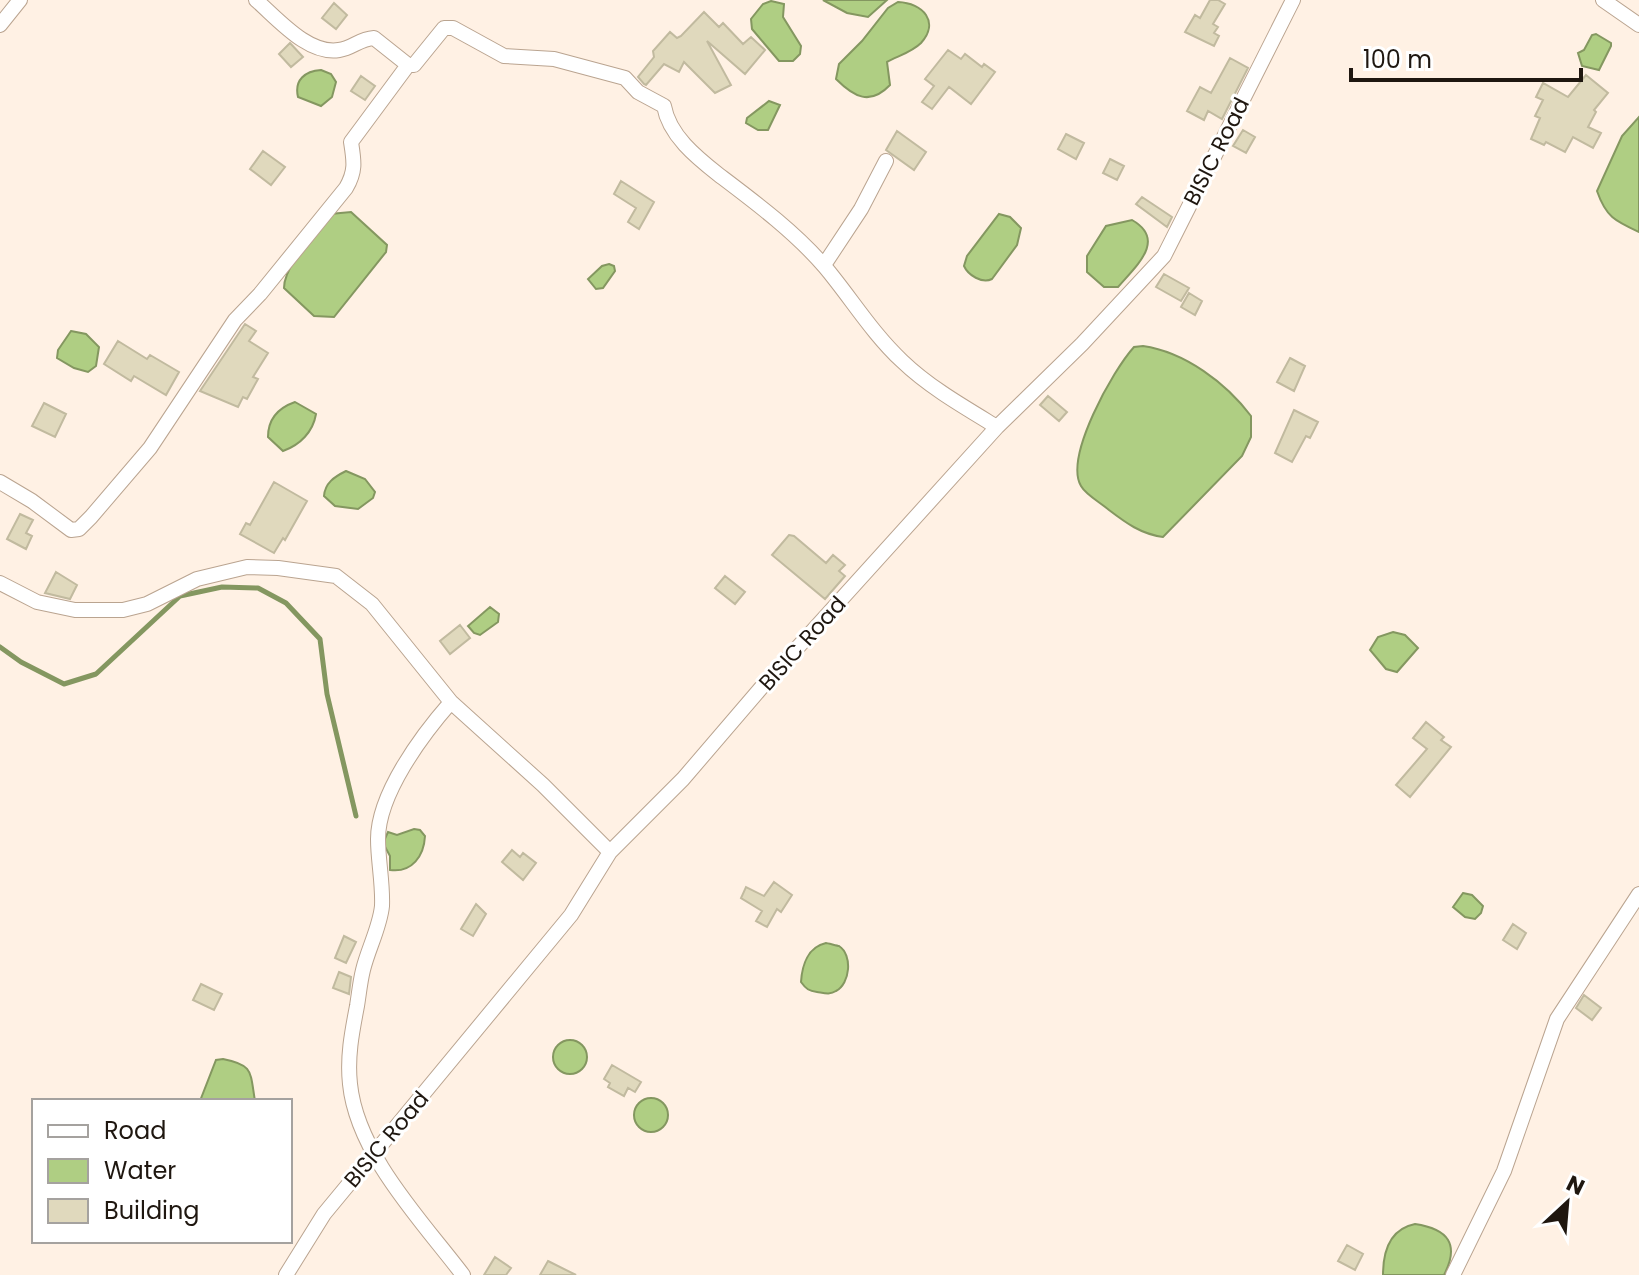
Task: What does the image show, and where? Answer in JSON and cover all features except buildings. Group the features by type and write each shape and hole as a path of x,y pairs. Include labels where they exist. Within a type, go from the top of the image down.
{"street":[{"path":"0,25 20,0"},
{"path":"256,0 313,46 326,51 338,50 361,39 374,38 408,65"},
{"name":"BISIC Road","path":"286,1275 324,1214 571,915 610,852 683,779 997,427 1082,344 1164,256 1293,0"},
{"path":"1603,0 1639,25"},
{"path":"0,482 71,530 79,529 91,517 150,448 235,320 260,294 346,188 353,175 351,142 408,65 419,61 444,28 453,28 504,56 554,59 625,78 638,92 664,106 667,121 676,135 824,265 874,332 902,362 926,382 997,427"},
{"path":"824,265 861,209 886,161"},
{"path":"0,583 37,602 75,610 123,610 147,604 197,579 247,567 336,576 372,604 451,702 543,785 610,852"},
{"path":"451,702 427,730 398,778 380,820 378,840 382,908 363,971 348,1055 350,1088 363,1132 396,1189 463,1275"},
{"path":"1453,1275 1504,1171 1557,1019 1639,894"}],"water":[{"path":"823,0 887,0 868,17 847,13"},
{"path":"771,1 784,4 783,17 801,46 800,54 793,61 779,61 752,29 751,19 763,4"},
{"path":"898,2 921,10 929,21 929,28 921,43 887,62 890,85 876,95 862,97 836,79 839,64 888,8"},
{"path":"1596,34 1611,43 1599,70 1582,66 1578,53"},
{"path":"321,70 331,74 336,82 332,97 321,106 298,97 297,91 302,78 310,72"},
{"path":"769,101 780,105 768,130 758,130 746,123 747,118"},
{"path":"1639,117 1639,232 1612,217 1597,191 1622,136"},
{"path":"351,212 387,245 386,252 334,317 314,316 284,288 285,279 295,259 330,214"},
{"path":"999,214 1010,217 1021,228 1017,245 992,279 980,279 964,266 967,256"},
{"path":"1132,220 1147,236 1145,253 1118,287 1104,287 1087,272 1087,256 1106,226"},
{"path":"602,266 614,266 615,271 603,288 596,289 588,279"},
{"path":"71,331 86,334 99,347 96,366 88,372 57,358 58,350"},
{"path":"1143,346 1174,355 1203,371 1229,392 1251,416 1251,437 1242,456 1163,537 1134,527 1086,493 1078,473 1079,455 1093,414 1125,358 1134,347"},
{"path":"295,402 316,414 305,437 283,451 268,437 270,425 279,411"},
{"path":"346,471 365,479 375,492 373,498 358,509 335,506 324,496 331,481"},
{"path":"490,607 499,614 498,622 480,635 474,633 468,626"},
{"path":"1393,632 1405,635 1418,648 1397,672 1386,669 1370,650 1378,637"},
{"path":"414,829 425,836 419,856 405,869 390,870 390,856 383,843 388,832 397,835"},
{"path":"1463,893 1472,895 1483,906 1475,919 1465,917 1453,907"},
{"path":"826,943 843,950 848,969 841,987 822,993 806,988 801,982 807,958 815,948"},
{"path":"570,1040 582,1045 587,1057 582,1069 570,1074 558,1069 553,1057 558,1045"},
{"path":"216,1060 240,1064 249,1071 255,1099 201,1099"},
{"path":"651,1098 663,1103 668,1115 663,1127 651,1132 639,1127 634,1115 639,1103"},
{"path":"1415,1224 1436,1230 1448,1240 1451,1255 1444,1275 1383,1275 1384,1258 1394,1236"}],"waterway":[{"path":"0,647 21,662 64,684 96,674 180,596 222,587 258,588 286,603 320,639 327,694 356,816"}]}
